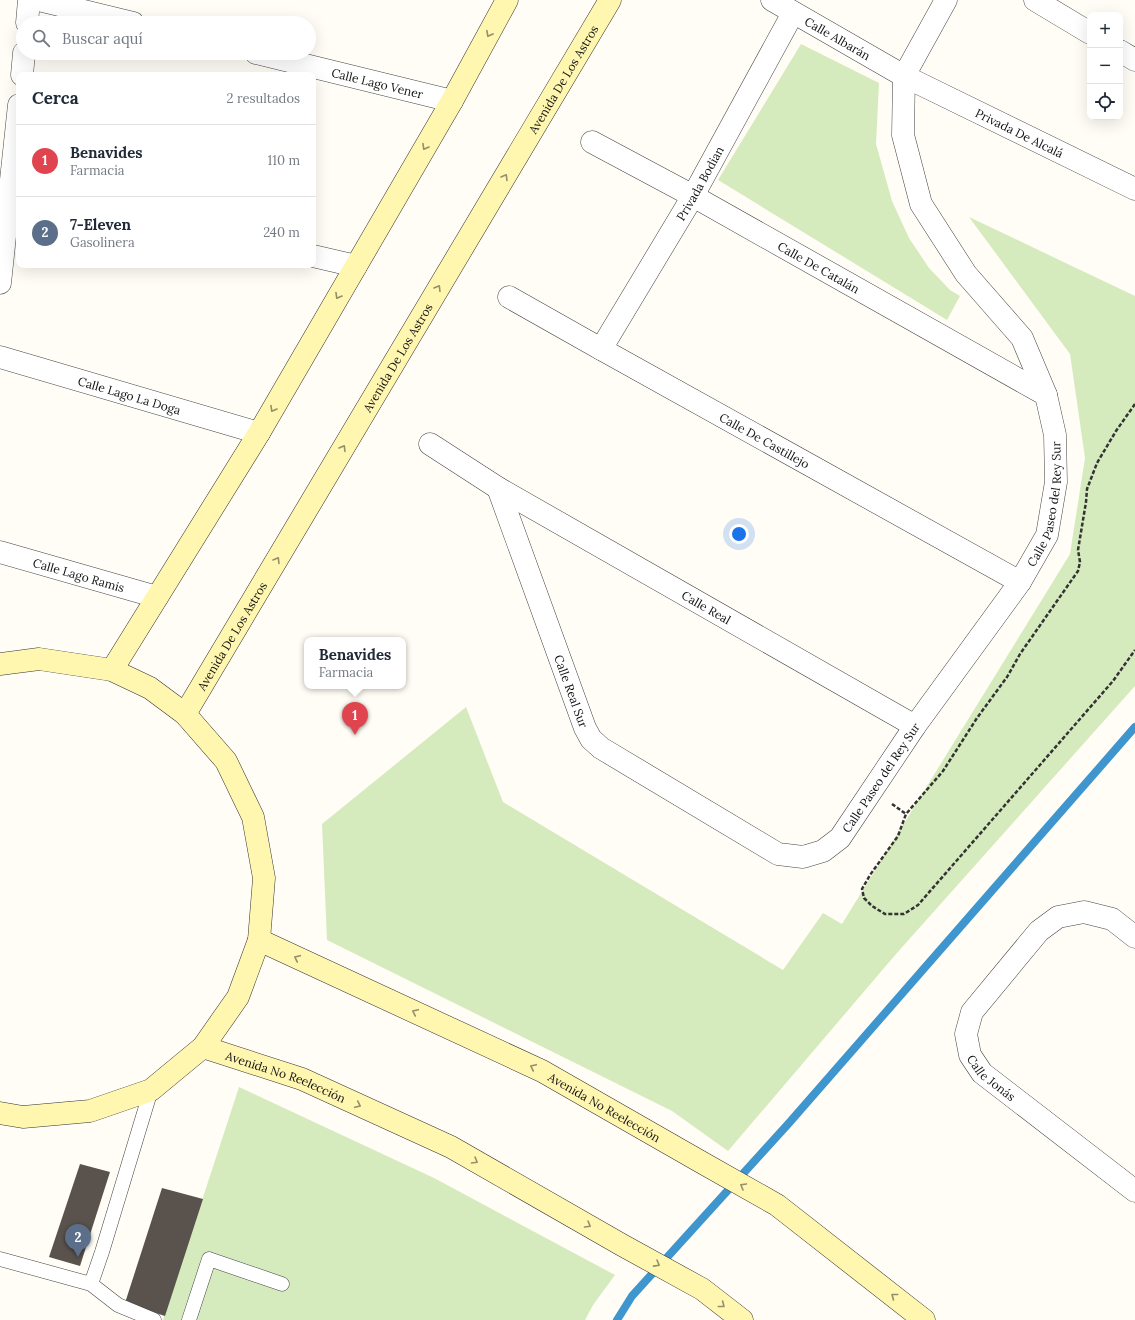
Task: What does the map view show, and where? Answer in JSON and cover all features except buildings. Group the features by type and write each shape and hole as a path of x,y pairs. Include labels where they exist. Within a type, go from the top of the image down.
{"main road":[{"path":"112,670 259,433 452,101 507,0"},
{"name":"Avenida De Los Astros","path":"185,714 610,0"},
{"path":"0,664 39,659 112,670 150,688 185,714 226,761 253,817 264,878 258,940 238,997 203,1047 151,1090 90,1111 22,1117 0,1113"},
{"name":"Avenida No Reelección","path":"258,940 542,1071 777,1205 924,1320"},
{"name":"Avenida No Reelección","path":"203,1047 302,1079 451,1147 702,1289 742,1320"}],"street":[{"path":"28,16 29,0"},
{"path":"39,0 104,16"},
{"name":"Calle Albarán","path":"772,0 904,76"},
{"name":"Calle Paseo del Rey Sur","path":"802,856 823,851 840,838 915,726 1020,582 1047,535 1056,482 1055,435 1046,395 1022,338 966,274 921,204 903,134 904,76 946,0"},
{"path":"1035,0 1087,31"},
{"name":"Privada Bodian","path":"601,349 693,196 793,13"},
{"path":"1123,53 1135,60"},
{"path":"22,72 23,60"},
{"name":"Calle Lago Vener","path":"285,60 452,101"},
{"name":"Privada De Alcalá","path":"904,76 1135,189"},
{"path":"0,283 16,131"},
{"name":"Calle De Catalán","path":"592,142 693,196 1046,395"},
{"path":"316,257 356,266"},
{"name":"Calle De Castillejo","path":"509,297 1020,582"},
{"name":"Calle Lago La Doga","path":"0,357 259,433"},
{"path":"430,444 498,488"},
{"name":"Calle Real","path":"498,488 915,726"},
{"name":"Calle Real Sur","path":"498,488 585,728 591,739 601,748 778,854 802,856"},
{"name":"Calle Lago Ramis","path":"0,552 157,597"},
{"name":"Calle Jonás","path":"1135,936 1112,919 1084,912 1058,917 1039,931 972,1012 966,1034 970,1054 982,1073 1135,1191"}],"lane":[{"path":"91,1284 151,1090"},
{"path":"0,1258 91,1284 118,1305 154,1320"},
{"path":"189,1320 209,1259 282,1284"}],"path":[{"path":"1135,404 1116,431 1097,463 1087,489 1078,550 1080,562 1078,571 1020,654 1007,677 977,718 943,772 906,814 898,836 862,888 864,898 872,906 884,914 904,914 918,905 1113,681 1135,650"}],"green space":[{"path":"801,44 879,83 876,144 892,201 909,238 929,268 950,290 960,296 947,320 718,180"},
{"path":"969,217 1135,296 1135,686 896,954 728,1151 672,1111 327,940 322,824 466,707 503,802 783,970 823,913 842,924 1070,554 1085,458 1070,354"},
{"path":"239,1087 434,1178 615,1275 593,1305 585,1320 163,1320"}],"waterway":[{"path":"617,1320 632,1296 789,1123 1135,727"}],"place":[{"name":"Benavides","path":"355,735"},
{"name":"7-Eleven","path":"78,1257"}]}
